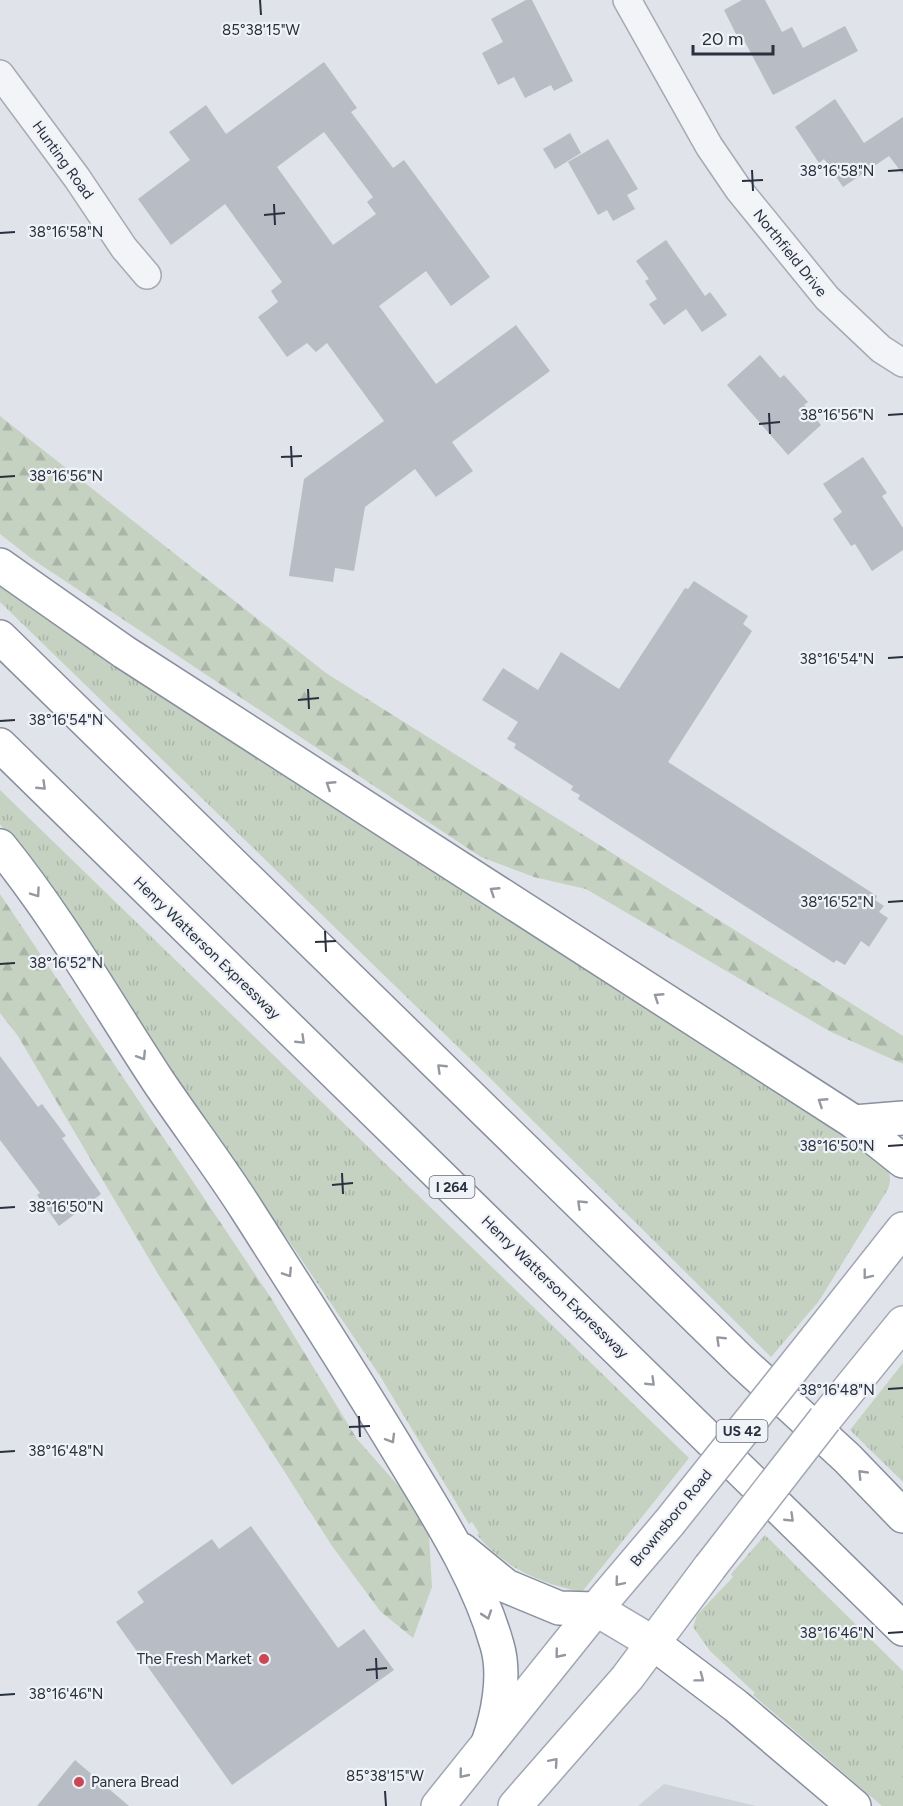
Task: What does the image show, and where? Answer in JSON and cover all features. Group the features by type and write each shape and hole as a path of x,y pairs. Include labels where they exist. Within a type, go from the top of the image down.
{"main road":[{"path":"0,565 124,652 854,1122 903,1161"},
{"path":"0,637 741,1361 847,1458 903,1516"},
{"name":"Henry Watterson Expressway","path":"0,745 903,1629"},
{"path":"0,846 69,940 158,1081 246,1209 335,1346 454,1543 482,1600 498,1648 500,1685 496,1720 488,1743"},
{"path":"854,1122 903,1118"},
{"name":"Brownsboro Road","path":"438,1806 596,1609 669,1523 903,1229"},
{"path":"515,1806 627,1678 710,1567 903,1323"},
{"path":"454,1543 506,1586 559,1608 596,1609 653,1643 736,1706 854,1806"}],"street":[{"name":"Northfield Drive","path":"627,0 703,137 739,190 827,298 881,349 903,363"},
{"name":"Hunting Road","path":"0,74 77,178 124,248 147,276"}],"shaded area":[{"path":"664,1784 756,1806 638,1806"}],"green space":[{"path":"0,416 326,673 903,1036 903,1064 831,1032 586,889 534,877 481,857 32,559 0,534"},
{"path":"0,583 876,1153 889,1174 888,1189 819,1301 771,1357 494,1082 0,602"},
{"path":"0,790 689,1458 582,1592 538,1579 511,1565 499,1557 477,1535 479,1533 472,1522 469,1524 380,1376 137,1023 130,1004 0,824"},
{"path":"0,894 271,1298 357,1439 428,1519 432,1587 413,1638 380,1611 332,1546 158,1274 18,1036 0,1013"},
{"path":"903,1363 903,1482 850,1430"},
{"path":"765,1535 903,1671 903,1806 882,1806 753,1695 755,1693 710,1651 693,1627 697,1615 733,1577 731,1574"}],"building":[{"path":"526,0 532,0 573,81 554,91 551,85 525,98 514,77 498,85 482,53 503,42 491,19"},
{"path":"742,0 765,0 782,32 792,27 803,48 845,26 858,51 773,95 745,42 741,44 724,10"},
{"path":"324,62 357,108 351,112 393,168 404,160 490,277 451,306 426,271 379,306 436,384 516,325 550,371 452,442 473,471 436,497 415,469 365,507 354,571 335,568 333,582 289,576 304,479 384,421 327,343 316,352 307,343 287,357 258,317 278,302 271,291 282,282 225,204 171,245 138,199 190,160 169,132 206,105 226,134","holes":["324,132 373,197 367,202 376,214 333,245 277,167"]},
{"path":"835,99 864,143 903,117 903,174 889,156 843,187 824,159 819,163 795,127"},
{"path":"570,133 581,153 555,169 543,149"},
{"path":"608,139 638,189 627,195 635,209 613,221 607,210 598,215 568,162"},
{"path":"666,240 705,296 710,292 727,315 702,332 686,309 664,325 649,304 657,299 645,281 649,279 636,261"},
{"path":"760,355 780,378 784,375 808,402 804,405 821,425 788,455 727,385"},
{"path":"863,457 887,493 882,496 903,528 903,550 872,571 855,544 851,546 833,519 842,512 823,484"},
{"path":"694,581 748,616 743,624 752,631 668,762 877,896 875,900 884,906 879,912 888,918 869,947 861,941 845,965 836,960 834,963 578,799 580,795 571,790 573,786 514,748 516,744 507,739 518,722 482,700 503,668 538,690 561,652 619,689 685,588 688,589"},
{"path":"0,1056 38,1107 42,1104 66,1136 62,1138 101,1194 59,1226 37,1195 40,1193 0,1140"},
{"name":"The Fresh Market","path":"251,1526 338,1648 364,1629 394,1670 232,1785 116,1622 144,1602 137,1592 212,1539 219,1549"},
{"name":"Panera Bread","path":"75,1760 129,1806 37,1806"}],"place":[{"name":"The Fresh Market","path":"264,1659"},
{"name":"Panera Bread","path":"79,1782"}]}
